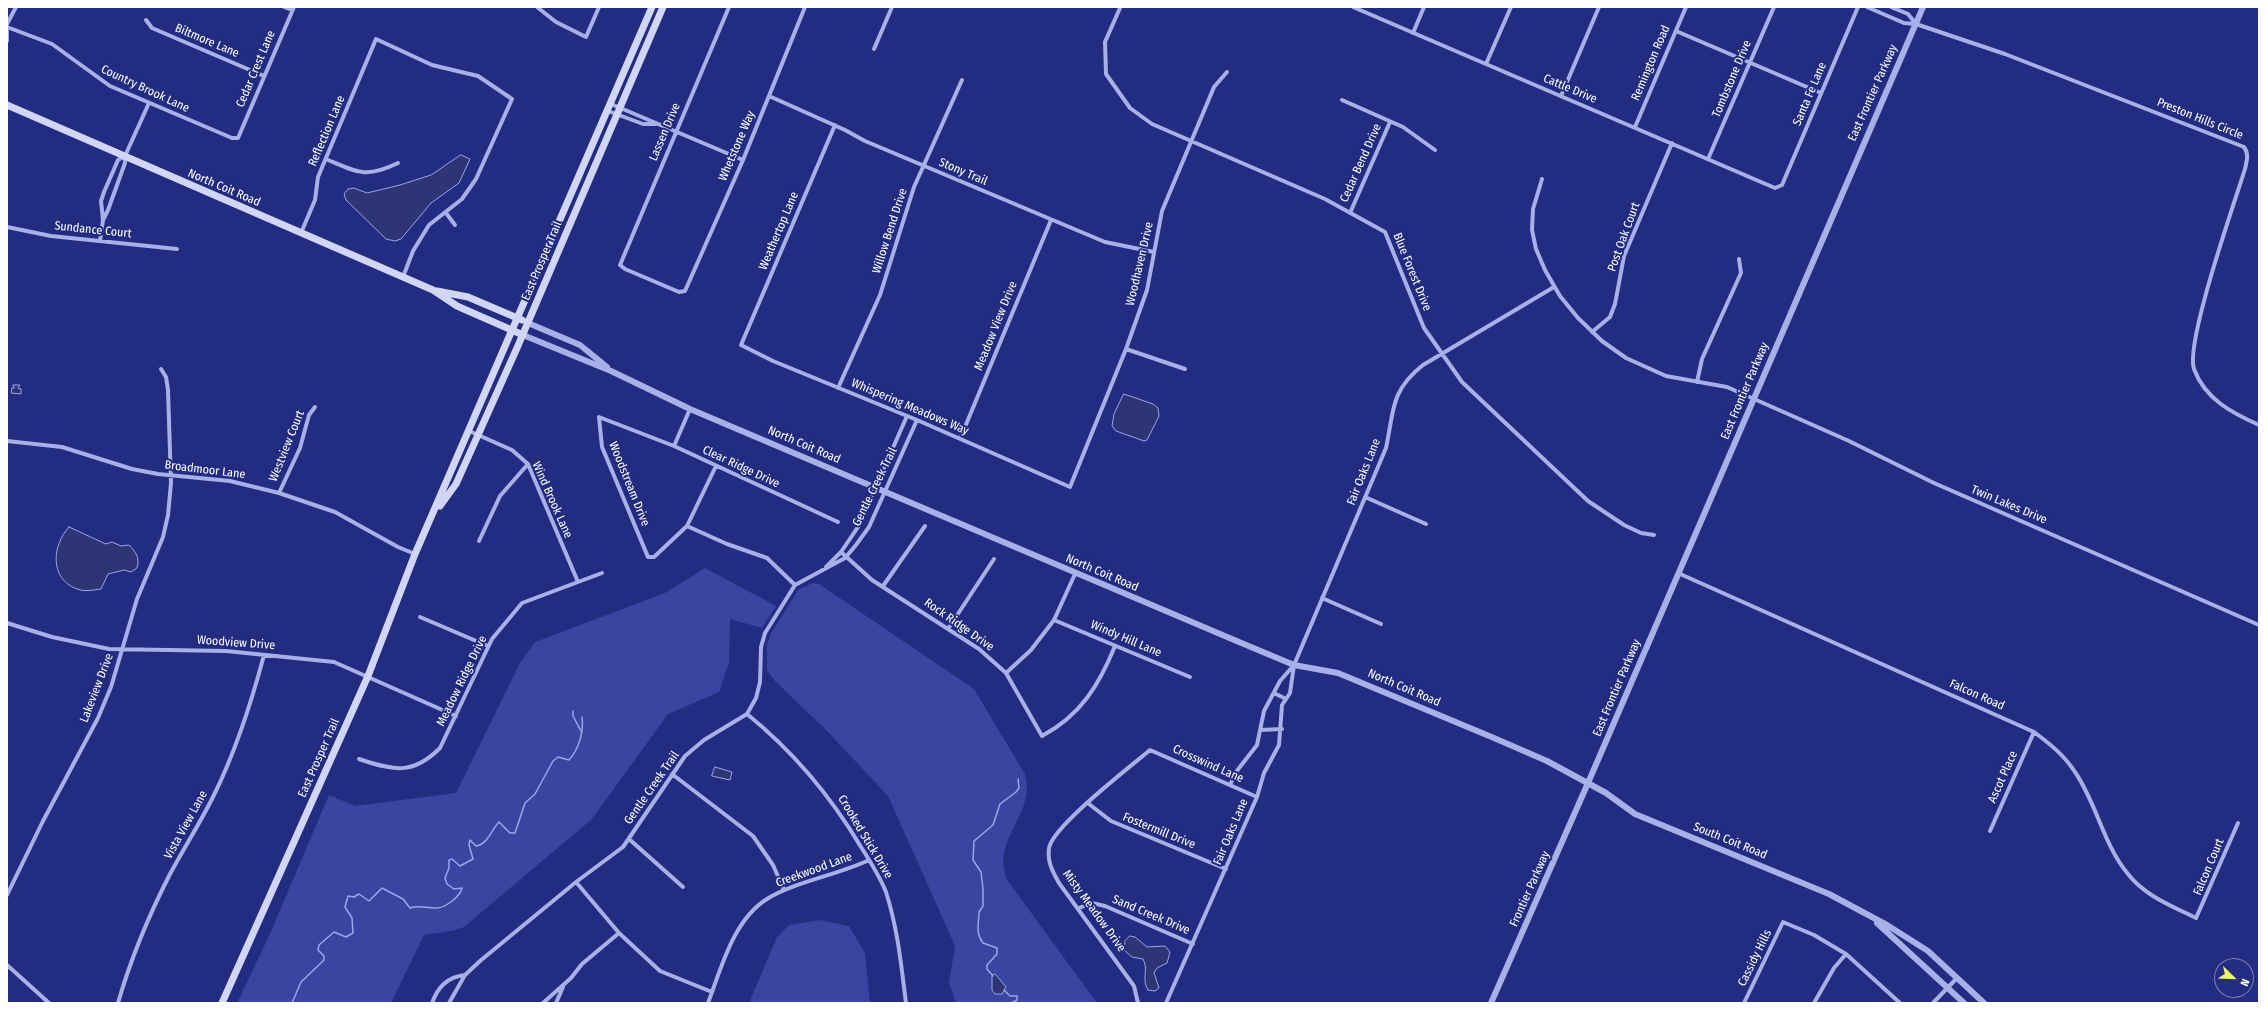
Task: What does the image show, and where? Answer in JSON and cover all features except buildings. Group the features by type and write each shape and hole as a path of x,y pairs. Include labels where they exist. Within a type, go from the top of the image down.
{"main road":[{"name":"East Prosper Trail","path":"222,1003 368,676 415,554 608,112 652,7"},
{"name":"East Prosper Trail","path":"431,519 456,484 523,335 663,7"},
{"name":"North Coit Road","path":"7,105 433,290 457,306 523,335"},
{"name":"North Coit Road","path":"433,290 468,297 528,323"}],"street":[{"path":"7,25 16,7"},
{"path":"284,7 293,9"},
{"path":"537,7 556,22 586,37 599,7"},
{"name":"Lassen Drive","path":"685,292 679,292 625,269 620,265 729,7"},
{"name":"Whetstone Way","path":"685,292 743,160 805,7"},
{"path":"874,49 892,7"},
{"name":"Cattle Drive","path":"1354,7 1775,188 1779,187"},
{"path":"1413,33 1424,7"},
{"path":"1486,64 1511,7"},
{"path":"1561,96 1599,7"},
{"name":"Remington Road","path":"1635,127 1686,7"},
{"name":"Tombstone Drive","path":"1708,159 1774,7"},
{"name":"Santa Fe Lane","path":"1779,187 1858,7"},
{"path":"1867,7 1904,23 1916,24"},
{"path":"1891,7 1908,14 1916,24"},
{"name":"East Frontier Parkway","path":"1588,783 1923,7"},
{"name":"Blue Forest Drive","path":"1120,8 1105,42 1106,74 1130,108 1152,124 1325,199 1385,232 1424,328 1462,382 1588,501 1624,525 1641,533 1654,535"},
{"name":"Cedar Crest Lane","path":"238,138 293,9"},
{"name":"Biltmore Lane","path":"146,20 152,28 264,76"},
{"name":"Preston Hills Circle","path":"1916,24 2005,54 2244,147 2247,151 2248,159 2217,257 2201,317 2193,362 2197,376 2206,390 2219,403 2232,413 2259,425"},
{"name":"Country Brook Lane","path":"7,25 52,44 110,86 232,138 238,138"},
{"path":"7,31 7,41"},
{"path":"1676,31 1821,93"},
{"name":"Reflection Lane","path":"301,233 314,205 318,177 376,39 432,65 478,76 512,99 476,179 462,199 446,212"},
{"name":"Woodhaven Drive","path":"1070,487 1126,349 1146,290 1162,211 1214,88 1227,72"},
{"name":"Willow Bend Drive","path":"838,388 880,295 905,214 924,166 962,80"},
{"name":"Stony Trail","path":"769,96 835,125 865,141 1105,242 1154,252"},
{"path":"1342,100 1403,127 1435,150"},
{"path":"103,220 125,164 125,156 149,103"},
{"path":"611,104 648,118 657,124 743,160"},
{"path":"608,112 643,124 657,124"},
{"name":"Cedar Bend Drive","path":"1350,213 1390,122"},
{"name":"Weathertop Lane","path":"742,345 835,125"},
{"name":"Post Oak Court","path":"1592,332 1610,317 1615,304 1624,256 1672,143"},
{"path":"100,241 103,220 101,201 118,160 125,156"},
{"path":"326,159 362,174 381,171 398,163"},
{"name":"Twin Lakes Drive","path":"1542,179 1533,210 1532,230 1536,249 1554,287 1567,306 1610,348 1638,365 1666,376 1727,387 1753,400 1849,441 1934,483 2259,625"},
{"path":"104,192 113,195"},
{"path":"403,277 413,251 430,225 446,212 456,225"},
{"name":"Meadow View Drive","path":"960,439 1051,220"},
{"name":"Sundance Court","path":"7,227 51,236 178,249"},
{"path":"1697,382 1702,359 1741,273 1739,259"},
{"name":"Fair Oaks Lane","path":"1166,1003 1257,797 1264,773 1279,745 1282,729 1282,705 1292,685 1294,665 1386,448 1390,415 1398,395 1414,373 1441,354 1554,287"},
{"name":"North Coit Road","path":"528,323 580,346 611,371"},
{"name":"North Coit Road","path":"523,335 611,371 690,409 1075,574 1294,665 1338,673 1547,761 1588,783"},
{"name":"Whispering Meadows Way","path":"742,345 772,361 917,420 1070,487"},
{"path":"1126,349 1185,369"},
{"name":"Lakeview Drive","path":"7,895 43,821 98,718 123,650 137,599 163,537 170,499 171,475 168,390 166,377 161,369"},
{"name":"Westview Court","path":"279,493 300,448 310,415 315,407"},
{"path":"674,446 690,409"},
{"name":"Gentle Creek Trail","path":"823,570 841,552 858,527 907,416"},
{"name":"Clear Ridge Drive","path":"599,417 674,446 761,485 778,496 838,522"},
{"name":"Woodstream Drive","path":"599,417 602,447 648,557 654,557 687,526"},
{"name":"Gentle Creek Trail","path":"449,1003 465,975 576,882 623,847 685,756 704,740 747,714 756,698 760,682 761,647 765,632 795,585 846,558 869,526 917,420"},
{"name":"Wind Brook Lane","path":"469,431 512,450 528,464 578,582"},
{"name":"Broadmoor Lane","path":"7,441 62,447 132,469 171,475 230,481 279,493 340,514 398,547 415,554"},
{"path":"479,542 500,496 528,464"},
{"path":"716,466 687,526 727,544 767,558 795,585"},
{"path":"1365,498 1426,524"},
{"path":"883,586 925,526"},
{"name":"Rock Ridge Drive","path":"841,552 872,580 979,649 1006,673 1042,736 1063,725 1093,690 1104,672 1115,646"},
{"path":"948,629 994,559"},
{"name":"Meadow Ridge Drive","path":"359,759 382,767 413,768 428,759 440,748 488,646 522,603 602,573"},
{"name":"Falcon Road","path":"1678,573 2034,732 2057,750 2075,772 2090,800 2112,850 2128,875 2155,898 2196,918"},
{"path":"1006,673 1032,650 1054,620 1075,574"},
{"path":"1322,598 1381,624"},
{"path":"420,617 488,646"},
{"name":"Windy Hill Lane","path":"1054,620 1190,677"},
{"name":"Woodview Drive","path":"7,623 81,643 123,650 226,651 334,662 456,716"},
{"name":"Vista View Lane","path":"118,1003 136,950 155,904 213,798 228,764 248,711 264,655"},
{"name":"Fair Oaks Lane","path":"1230,785 1236,772 1256,745 1264,711 1280,681 1294,665"},
{"path":"1274,693 1286,699"},
{"name":"Crooked Stick Drive","path":"747,714 777,738 828,795 869,860 885,891 899,939 906,1003"},
{"path":"1260,730 1282,729"},
{"name":"Ascot Place","path":"1990,831 2034,732"},
{"name":"Crosswind Lane","path":"1150,750 1257,797"},
{"name":"Misty Meadow Drive","path":"1138,1003 1134,986 1079,908 1059,883 1050,865 1049,847 1063,826 1150,750"},
{"path":"672,774 753,836 773,865 784,890"},
{"name":"South Coit Road","path":"1588,783 1606,793 1635,814 1829,894 1909,938 1928,951 1984,1003"},
{"name":"Frontier Parkway","path":"1491,1003 1588,783"},
{"name":"Fostermill Drive","path":"1088,804 1110,821 1226,869"},
{"name":"Falcon Court","path":"2196,918 2238,823"},
{"path":"629,839 683,887"},
{"name":"Creekwood Lane","path":"708,1003 730,948 739,930 752,913 766,899 784,890 847,871 869,860"},
{"path":"576,882 619,933 660,970 712,992"},
{"name":"Sand Creek Drive","path":"1079,908 1092,903 1105,906 1193,944"},
{"name":"South Coit Road","path":"1866,915 1964,1003"},
{"name":"Cassidy Hills","path":"1744,1003 1783,922 1814,935 1846,954"},
{"path":"544,1003 564,985 582,964 619,933"},
{"path":"1814,1003 1834,968 1846,954 1900,1003"},
{"path":"7,965 49,1003"},
{"name":"Gentle Creek Trail","path":"432,1003 445,981 454,976 465,975"},
{"path":"1933,1003 1957,978"},
{"path":"556,1003 564,985"}],"shaded area":[{"path":"461,155 470,159 459,183 431,203 401,239 395,241 386,239 346,200 344,194 348,189 354,188 367,193 400,185 431,175"},
{"path":"13,385 20,385 18,388 21,389 21,394 11,393 12,388 14,388"},
{"path":"1124,394 1153,404 1158,408 1159,416 1147,440 1144,441 1116,431 1112,426 1114,414"},
{"path":"69,527 106,544 112,542 121,546 129,545 137,555 137,568 131,572 124,570 108,574 101,589 83,590 77,589 68,584 62,578 56,561 59,543 63,534"},
{"path":"705,568 776,606 762,628 730,619 729,663 719,692 668,714 592,819 464,927 456,930 424,935 391,1003 237,1003 269,936 329,795 355,806 456,793 520,663 535,642 665,593"},
{"path":"813,583 819,584 974,689 1025,774 1027,789 1025,802 1008,840 1004,853 1004,866 1008,881 1097,1003 956,1003 949,983 955,946 888,796 827,731 775,681 767,670 767,645 771,633 799,589"},
{"path":"715,767 732,772 730,780 712,776"},
{"path":"819,920 849,926 865,953 870,1003 749,1003 777,937 789,925"},
{"path":"1130,936 1135,937 1147,947 1165,946 1170,952 1167,963 1157,968 1154,973 1159,988 1155,991 1148,990 1146,986 1145,963 1143,959 1132,957 1124,950 1125,941"},
{"path":"995,974 1006,987 1002,994 995,994 992,990 992,976"}],"waterway":[{"path":"573,711 573,716 581,731"},
{"path":"292,1003 301,982 324,960 324,956 318,950 319,945 334,932 346,937 353,933 352,918 345,907 348,896 354,897 359,894 369,901 382,888 403,899 410,908 439,908 455,899 462,888 454,889 447,884 445,878 449,868 449,860 452,859 460,866 473,859 469,845 470,840 476,846 480,845 486,840 499,822 510,833 515,833 525,803 535,794 553,761 558,757 569,760 576,751 581,734 582,717"},
{"path":"993,976 987,969 987,965 997,954 997,948 983,943 978,932 979,912 983,906 983,889 981,872 973,860 974,841 993,825 1000,804 1019,788 1018,779"},
{"path":"1004,990 1010,996 1017,996 1017,1000 1011,1003"}]}
